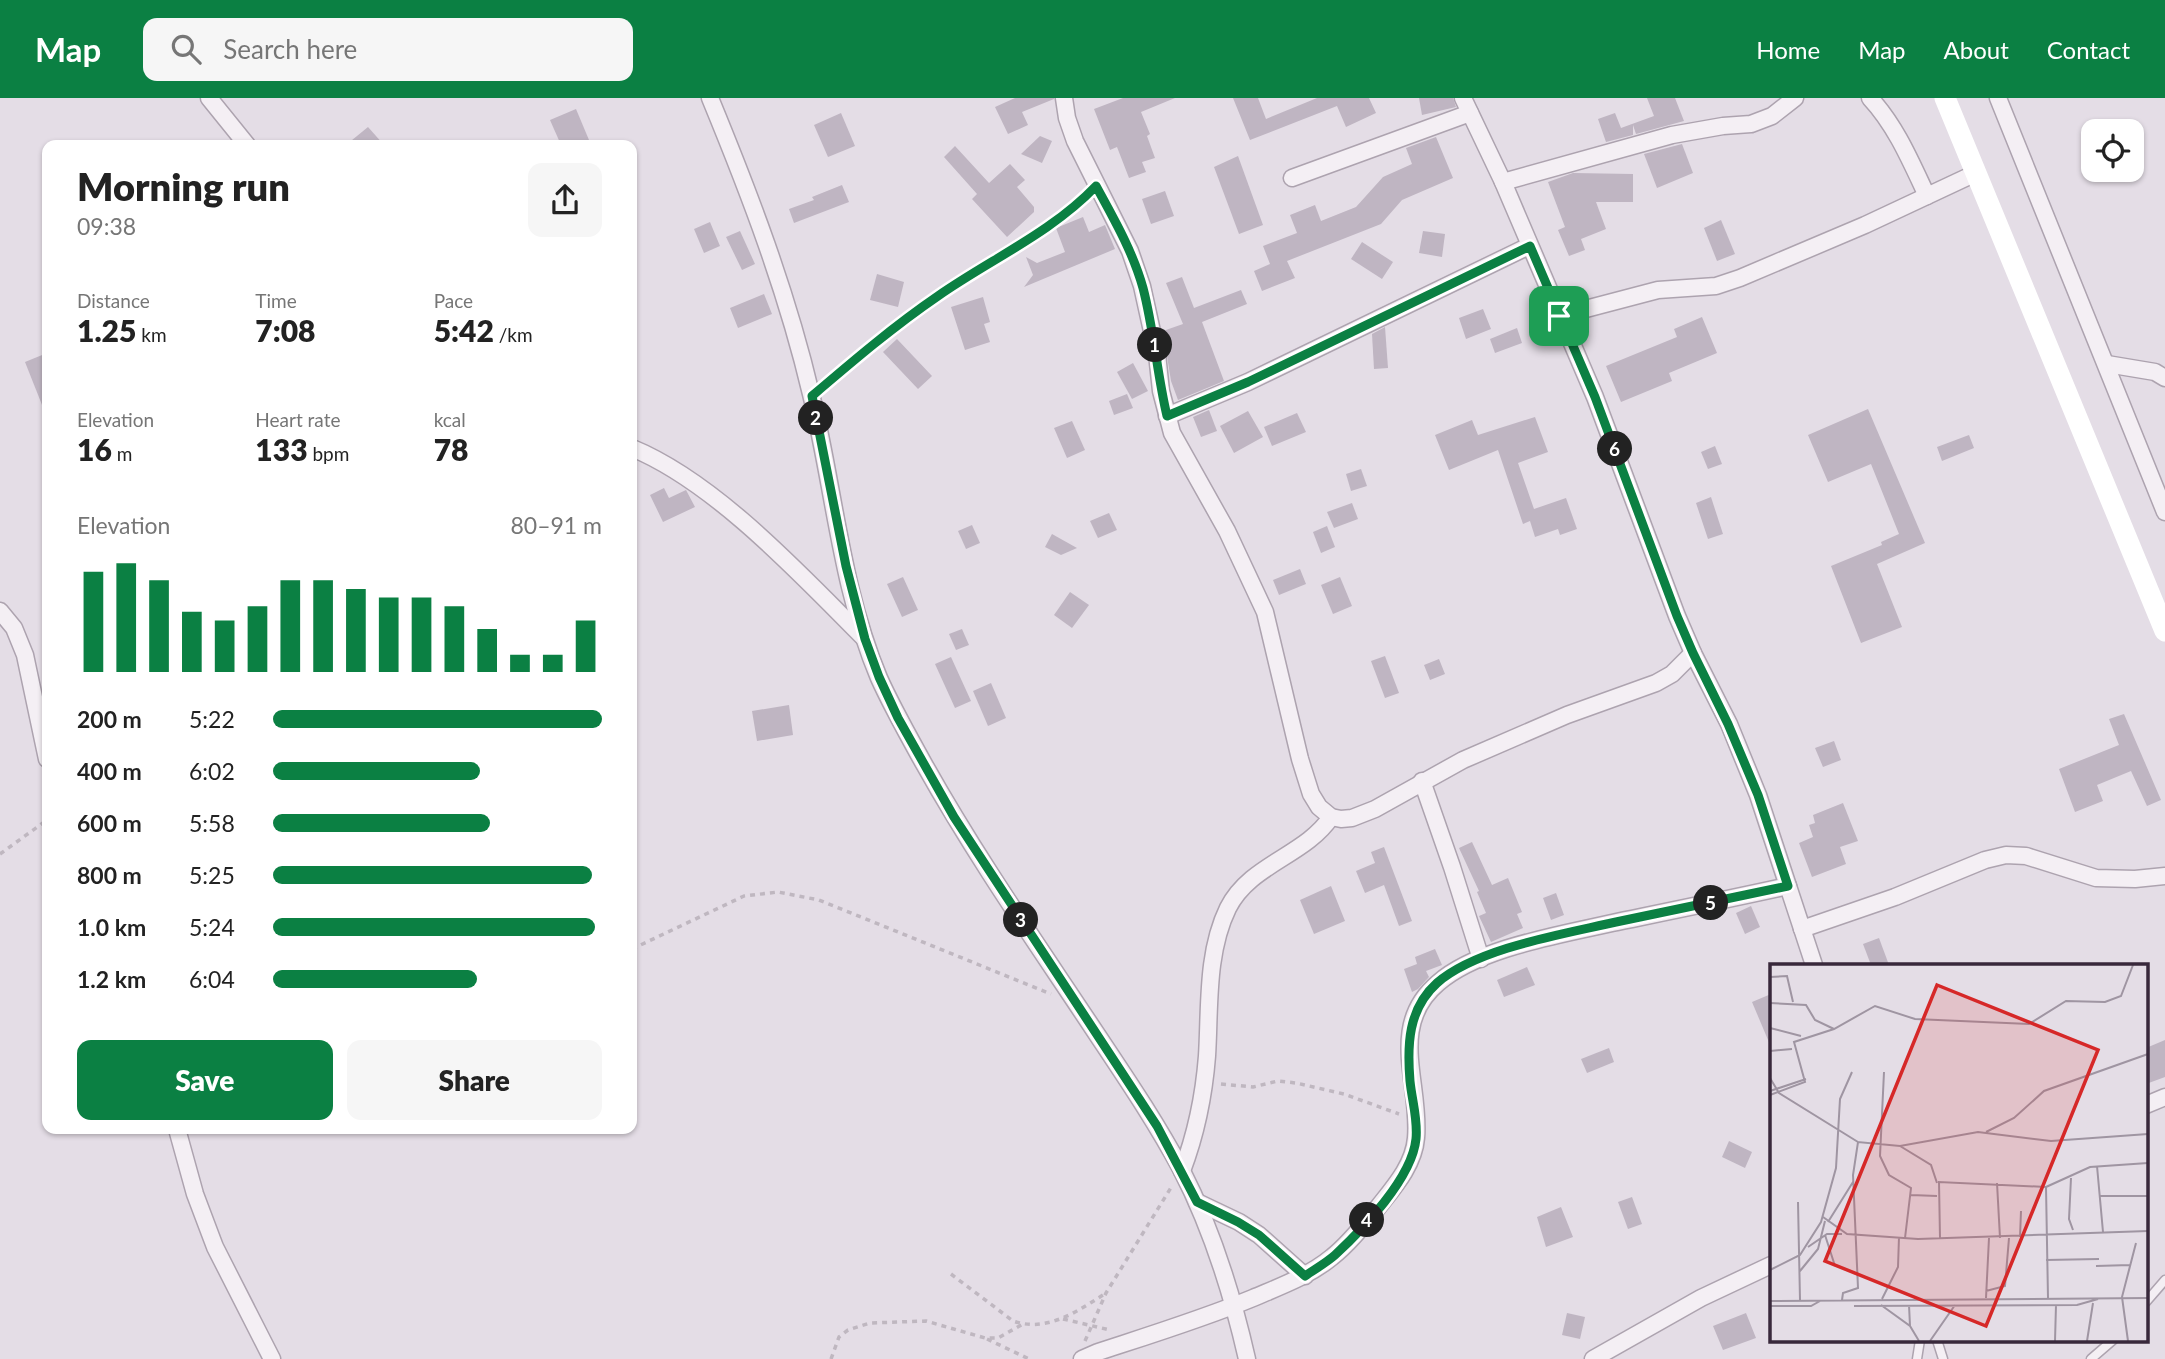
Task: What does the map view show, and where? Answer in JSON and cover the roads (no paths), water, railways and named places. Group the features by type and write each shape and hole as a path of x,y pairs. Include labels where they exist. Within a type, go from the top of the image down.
{"street":[{"path":"209,98 243,140"},
{"path":"710,98 769,250 794,326 812,396 846,566 865,639 879,677 898,718 954,817 1157,1126 1182,1171 1219,1258 1247,1359"},
{"path":"1064,98 1075,141 1130,251 1143,286 1167,416 1181,451 1227,531 1265,612 1300,760 1311,794 1319,807 1331,817 1352,818 1375,809 1463,760 1567,715 1656,683 1672,674 1693,653"},
{"path":"1503,182 1672,135 1751,124 1772,116 1795,98"},
{"path":"1870,98 1883,112 1904,146 1927,196"},
{"path":"1945,98 2165,631"},
{"path":"1998,98 2165,512"},
{"path":"1292,178 1467,105 1503,182 1600,409 1693,653 1758,795 1814,964"},
{"path":"1559,316 1658,290 1716,286 1740,278 1976,173"},
{"path":"1167,416 1248,382 1530,246"},
{"path":"2107,364 2154,372 2165,378"},
{"path":"637,450 688,479 729,511 795,570 865,639"},
{"path":"0,611 14,628 25,655 42,735"},
{"path":"1422,781 1481,959"},
{"path":"1182,1171 1194,1135 1205,1080 1211,979 1219,937 1229,907 1240,891 1258,874 1316,834 1331,817"},
{"path":"1802,929 1933,882 1984,860 2006,855 2026,856 2096,878 2135,880 2165,876"},
{"path":"1082,1353 1098,1352 1191,1323 1305,1276 1334,1256 1392,1190 1410,1161 1416,1140 1416,1124 1410,1082 1410,1034 1415,1013 1424,997 1455,970 1554,936 1788,886"},
{"path":"2148,1104 2165,1097"},
{"path":"178,1134 195,1194 215,1247 272,1359"},
{"path":"1197,1202 1259,1235 1305,1276"},
{"path":"1593,1359 1702,1298 1770,1265"}],"lane":[{"path":"2148,1300 2165,1280"},
{"path":"1938,1342 1943,1359"},
{"path":"2091,1359 2111,1342"}]}
